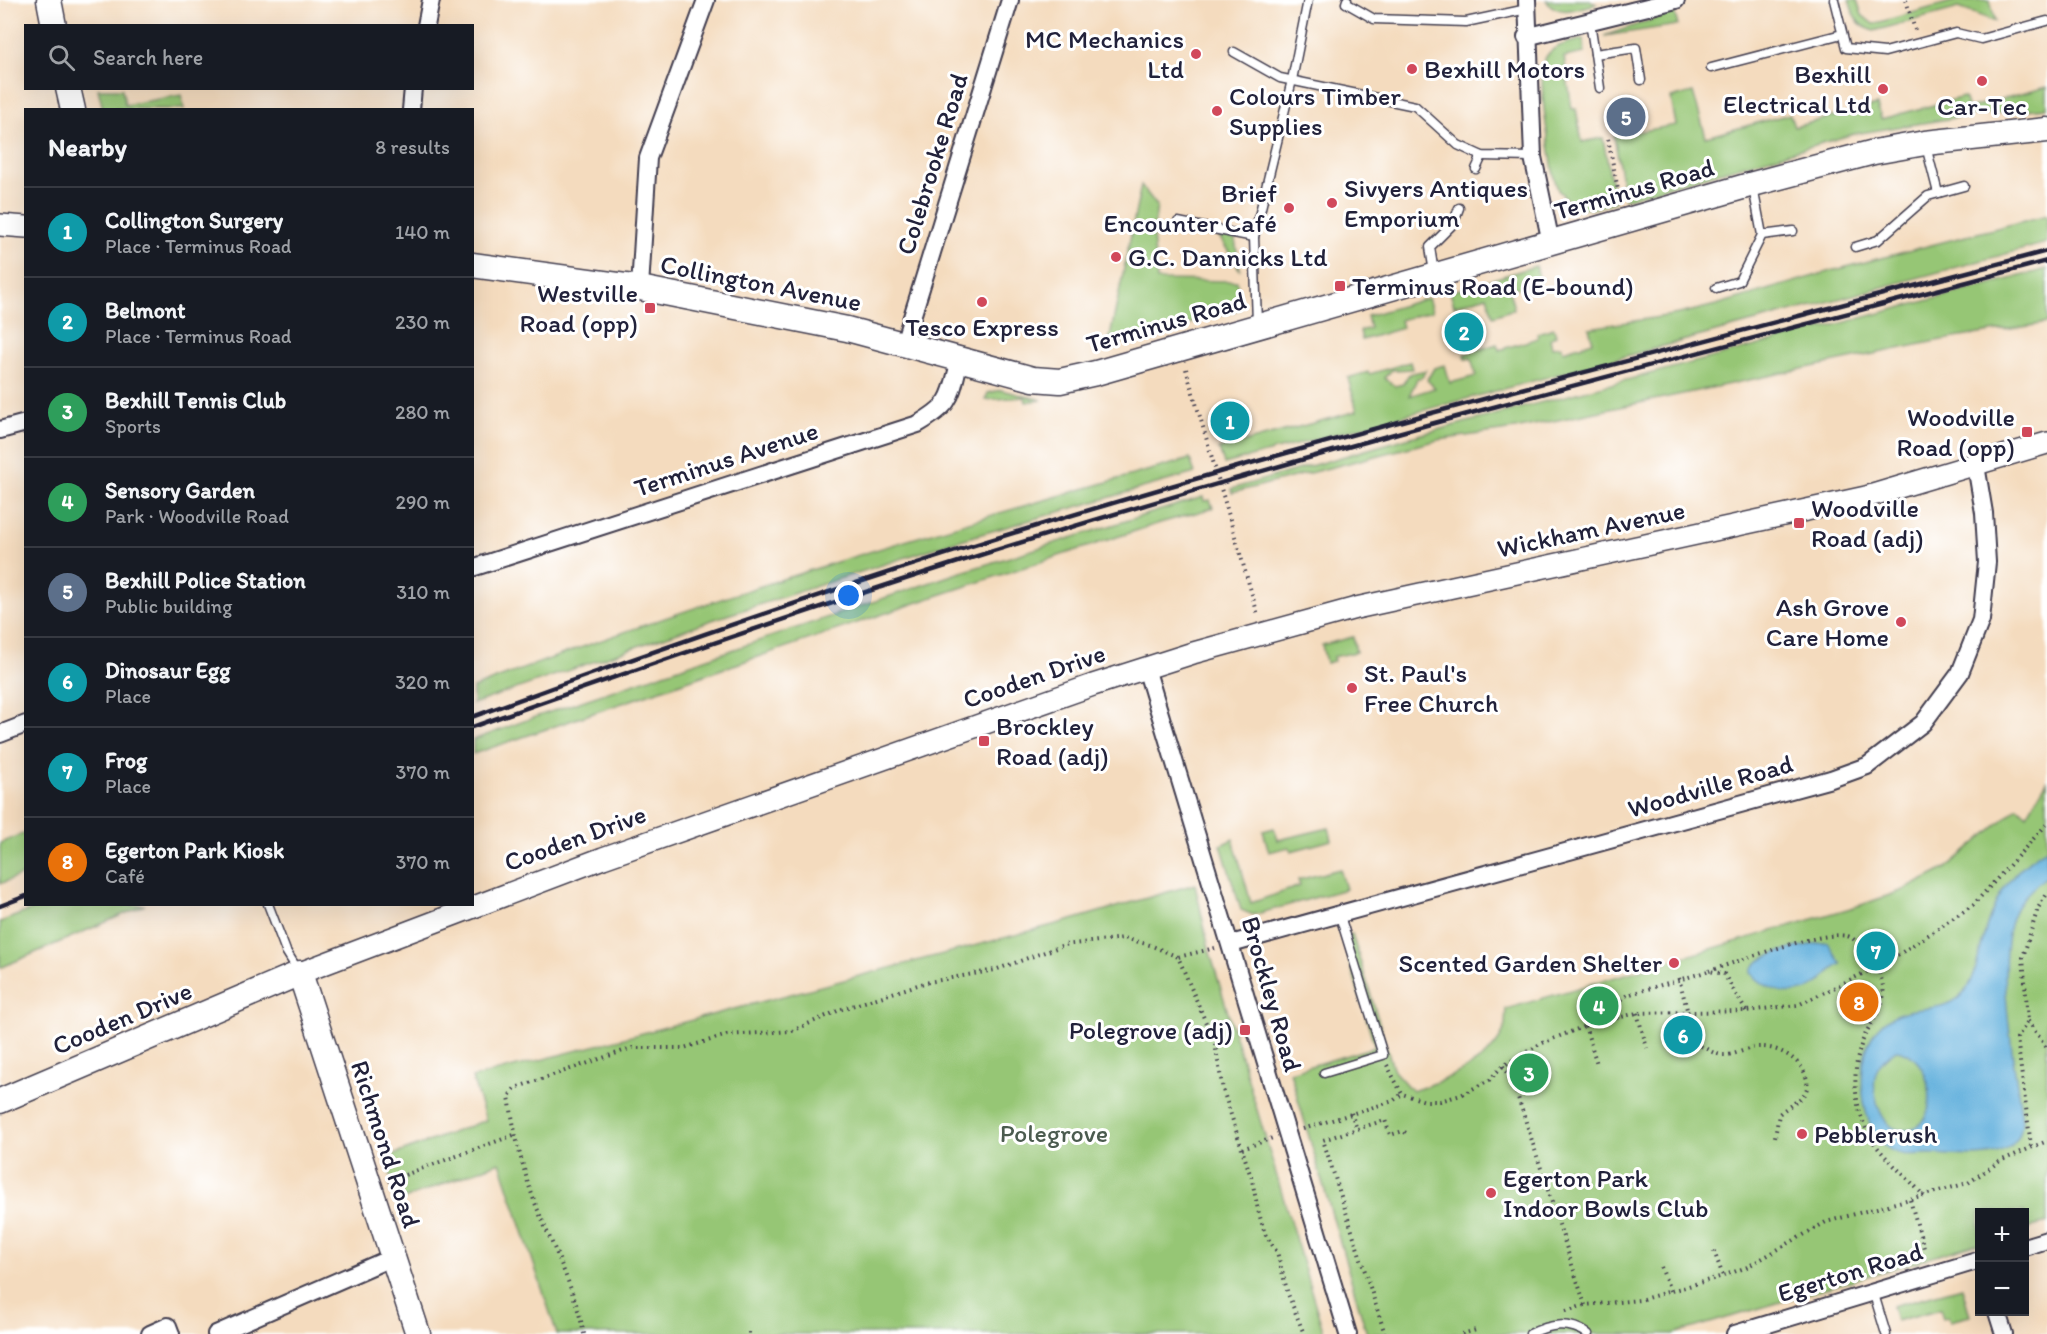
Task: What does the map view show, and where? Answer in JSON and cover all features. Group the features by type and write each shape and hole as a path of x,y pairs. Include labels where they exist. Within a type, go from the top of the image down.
{"main road":[{"path":"49,0 54,24"},
{"path":"68,90 73,108"},
{"name":"Terminus Road","path":"1033,379 1060,381 1096,373 1753,184 1874,153 1925,142 2047,130"},
{"name":"Collington Avenue","path":"474,265 640,288 847,329 1033,379"},
{"name":"Cooden Drive","path":"0,1101 300,973"},
{"name":"Richmond Road","path":"300,973 418,1334"}],"street":[{"path":"426,24 431,0"},
{"path":"640,288 648,158 706,0"},
{"name":"Colebrooke Road","path":"904,343 1010,0"},
{"path":"1526,37 1676,0"},
{"path":"1527,5 1526,37 1533,157 1551,243"},
{"path":"411,108 413,90"},
{"path":"0,225 24,227"},
{"name":"Terminus Avenue","path":"474,567 918,424 941,410 950,399 960,360"},
{"path":"0,430 24,424"},
{"name":"Wickham Avenue","path":"1146,668 1356,608 1866,497 2047,443"},
{"name":"Woodville Road","path":"1231,944 1340,916 1831,779 1867,766 1923,723 1960,673 1981,620 1987,562 1984,513 1976,465"},
{"name":"Brockley Road","path":"1146,668 1348,1334"},
{"name":"Cooden Drive","path":"474,905 1146,668"},
{"path":"0,734 24,725"},
{"name":"Cooden Drive","path":"300,973 472,906"},
{"path":"2029,1246 2047,1240"},
{"path":"216,1334 393,1257"},
{"name":"Egerton Road","path":"1735,1334 1975,1261"},
{"path":"1999,1316 2004,1334"},
{"path":"150,1334 168,1326 171,1334"}],"lane":[{"path":"1257,326 1254,237 1292,81 1308,0"},
{"path":"1347,0 1346,3 1374,20 1466,22 1527,5"},
{"path":"1834,0 1846,48 1885,52 1956,33 1981,39 2047,21"},
{"path":"1590,22 1600,88"},
{"path":"1711,68 1842,34"},
{"path":"1595,54 1636,48 1641,80"},
{"path":"1234,52 1280,78 1415,106 1458,145 1482,156 1533,157"},
{"path":"1925,142 1938,193"},
{"path":"1476,169 1482,156"},
{"path":"1716,288 1739,281 1762,235 1753,184"},
{"path":"1855,247 1878,240 1928,196 1964,186"},
{"path":"1434,277 1430,246 1453,224 1459,208"},
{"path":"1178,222 1254,237"},
{"path":"1762,235 1793,231"},
{"path":"269,906 286,951 300,973"},
{"path":"1324,1073 1383,1055 1340,916"},
{"path":"1873,1291 1886,1334"},
{"path":"1530,1334 1545,1326 1563,1324 1581,1329 1588,1334"}],"path":[{"path":"1906,0 1912,21"},
{"path":"1608,139 1624,222"},
{"path":"1180,348 1263,633"},
{"path":"1383,1055 1402,1094 1425,1101 1450,1098 1489,1080 1503,1066 1540,1044 1585,1026 1637,1013 1746,1011 1798,1005 1877,967 1973,905 2047,824"},
{"path":"2047,894 2038,908 2022,957 2028,1021 2047,1048"},
{"path":"1618,1018 1618,1009 1627,995 1825,936 1842,935 1852,938 1871,970"},
{"path":"584,1334 580,1313 536,1205 514,1135 509,1096 515,1088 632,1048 684,1048 727,1035 792,1031 842,1009 924,983 995,970 1064,945 1124,938 1150,945 1178,957 1231,944"},
{"path":"1178,957 1215,1044 1223,1090 1266,1233 1277,1252 1288,1294 1304,1334"},
{"path":"1877,967 1883,993 1882,1010 1866,1032 1858,1060 1855,1097 1872,1139 1923,1196"},
{"path":"1709,970 1724,974 1746,1011"},
{"path":"1679,978 1687,1011 1701,1046 1725,1055 1759,1047 1787,1054 1798,1062 1806,1076 1806,1092 1798,1102 1779,1114 1775,1137"},
{"path":"1637,1013 1647,1048"},
{"path":"2028,1021 2017,1038 2031,1146"},
{"path":"1585,1026 1597,1064"},
{"path":"1725,1055 1727,1061"},
{"path":"1503,1066 1515,1088 1584,1305"},
{"path":"1242,1149 1393,1101 1402,1094"},
{"path":"1351,1113 1357,1130"},
{"path":"1385,1334 1323,1140 1385,1120 1390,1135 1403,1131 1409,1135"},
{"path":"370,1188 514,1135"},
{"path":"1564,1312 1584,1305 1616,1304 1671,1293 1723,1276 1747,1267 1826,1222 1855,1211 1910,1200 1968,1183 2000,1161 2047,1141"},
{"path":"1910,1200 1924,1248"},
{"path":"1713,1251 1723,1276"},
{"path":"1661,1268 1671,1293"},
{"path":"1462,1334 1476,1330"}],"green space":[{"path":"1546,0 1590,0 1596,4 1563,10 1556,9"},
{"path":"1849,0 1857,0 1862,15 1873,24 1958,0 1990,0 1995,21 1959,8 1874,31 1857,20"},
{"path":"1674,12 1678,25 1604,36"},
{"path":"1583,39 1585,53 1564,57 1572,109 1576,109 1582,142 1603,138 1615,202 1593,209 1576,208 1558,190 1547,133 1542,80 1546,57 1553,49"},
{"path":"2047,87 2047,108 1973,115 1854,134 1625,199 1614,136 1676,125 1671,98 1693,92 1706,137 1790,114 1794,127 1877,105 1881,119 1964,97 1968,108"},
{"path":"98,90 122,90 125,105 181,95 184,108 103,108"},
{"path":"1141,185 1157,206 1153,235 1157,280 1237,281 1240,309 1108,347"},
{"path":"2047,215 2047,243 1224,464 1219,449 1357,411 1348,378 1368,372 1370,374 1410,362 1412,369 1392,370 1384,378 1395,386 1403,384 1409,374 1426,370 1422,377 1417,379 1409,396 1435,388 1427,380 1434,368 1445,365 1450,383 1476,376 1471,358 1466,359 1465,354 1497,344 1499,350 1538,338 1537,333 1554,328 1556,335 1550,339 1552,347 1561,346 1563,351 1593,342 1589,328 1679,314 1716,305 1831,271"},
{"path":"1218,235 1235,239 1240,270"},
{"path":"1536,266 1540,281 1509,290 1514,309 1493,316 1487,296 1454,306 1450,292"},
{"path":"2047,269 2047,323 1936,341 1515,429 1438,440 1232,493 1231,489 1407,438"},
{"path":"1428,298 1432,311 1400,320 1402,328 1362,340 1360,331 1370,328 1367,316"},
{"path":"1001,390 1042,400 1026,402 1025,397 985,400 988,393"},
{"path":"1190,459 1195,473 950,543 715,619 474,704 474,688 561,655 828,564"},
{"path":"1203,497 1204,501 1210,500 1213,508 939,595 474,754 474,740 955,574"},
{"path":"1353,637 1356,652 1333,657 1334,661 1326,663 1322,645"},
{"path":"2047,781 2047,1223 2029,1228 2029,1208 1975,1208 1975,1244 1673,1334 1367,1334 1290,1072 1375,1047 1342,937 1352,934 1394,1071 1412,1091 1451,1076 1478,1061 1498,1041 1504,1029 1506,1009 1861,905 1904,890 1945,869 2018,807 2027,815"},
{"path":"1274,828 1278,840 1329,828 1332,840 1291,851 1289,847 1269,852 1263,831"},
{"path":"24,833 24,874 0,884 0,843"},
{"path":"1233,839 1251,903 1300,886 1298,880 1340,869 1346,889 1253,915 1241,910 1221,845"},
{"name":"Polegrove","path":"1195,884 1209,949 1324,1334 557,1334 500,1162 399,1201 385,1158 486,1120 472,1078 1068,921"},
{"path":"41,906 143,906 0,968 0,922"},
{"path":"1962,1287 1970,1316 1950,1321 1948,1316 1943,1318 1940,1309 1896,1321 1892,1306"}],"water":[{"path":"2047,849 2047,876 2018,905 2010,925 2006,950 2007,1010 2022,1121 2019,1135 2012,1145 1988,1155 1894,1152 1879,1140 1866,1112 1862,1078 1867,1047 1884,1022 1896,1015 1945,1005 1956,1000 1966,990 1974,975 1985,932 1996,903 2011,879 2033,858","holes":["1896,1050 1908,1054 1918,1063 1925,1076 1929,1090 1929,1105 1925,1117 1917,1126 1903,1130 1895,1128 1883,1116 1878,1107 1874,1087 1877,1070 1888,1057"]},
{"path":"1828,942 1841,964 1807,990 1790,993 1773,989 1751,973 1754,966 1772,955"}],"railway":[{"path":"474,716 769,612 1085,511 1359,433 2047,251"},
{"path":"474,726 829,604 1085,523 1496,406 2047,261"},
{"path":"0,906 24,897"}],"place":[{"name":"MC Mechanics Ltd","path":"1196,54"},
{"name":"Bexhill Motors","path":"1412,69"},
{"name":"Car-Tec","path":"1982,81"},
{"name":"Bexhill Electrical Ltd","path":"1883,89"},
{"name":"Colours Timber Supplies","path":"1217,111"},
{"name":"Bexhill Police Station","path":"1626,117"},
{"name":"Sivyers Antiques Emporium","path":"1332,203"},
{"name":"Brief Encounter Café","path":"1289,208"},
{"name":"G.C. Dannicks Ltd","path":"1116,257"},
{"name":"Terminus Road (E-bound)","path":"1340,286"},
{"name":"Tesco Express","path":"982,302"},
{"name":"Westville Road (opp)","path":"650,308"},
{"name":"Belmont","path":"1464,332"},
{"name":"Collington Surgery","path":"1230,421"},
{"name":"Woodville Road (opp)","path":"2027,432"},
{"name":"Woodville Road (adj)","path":"1799,523"},
{"name":"Ash Grove Care Home","path":"1901,622"},
{"name":"St. Paul's Free Church","path":"1352,688"},
{"name":"Brockley Road (adj)","path":"984,741"},
{"name":"Frog","path":"1876,951"},
{"name":"Scented Garden Shelter","path":"1674,963"},
{"name":"Egerton Park Kiosk","path":"1859,1002"},
{"name":"Sensory Garden","path":"1599,1006"},
{"name":"Polegrove (adj)","path":"1245,1030"},
{"name":"Dinosaur Egg","path":"1683,1035"},
{"name":"Bexhill Tennis Club","path":"1529,1073"},
{"name":"Pebblerush","path":"1802,1134"},
{"name":"Egerton Park Indoor Bowls Club","path":"1491,1193"}]}
